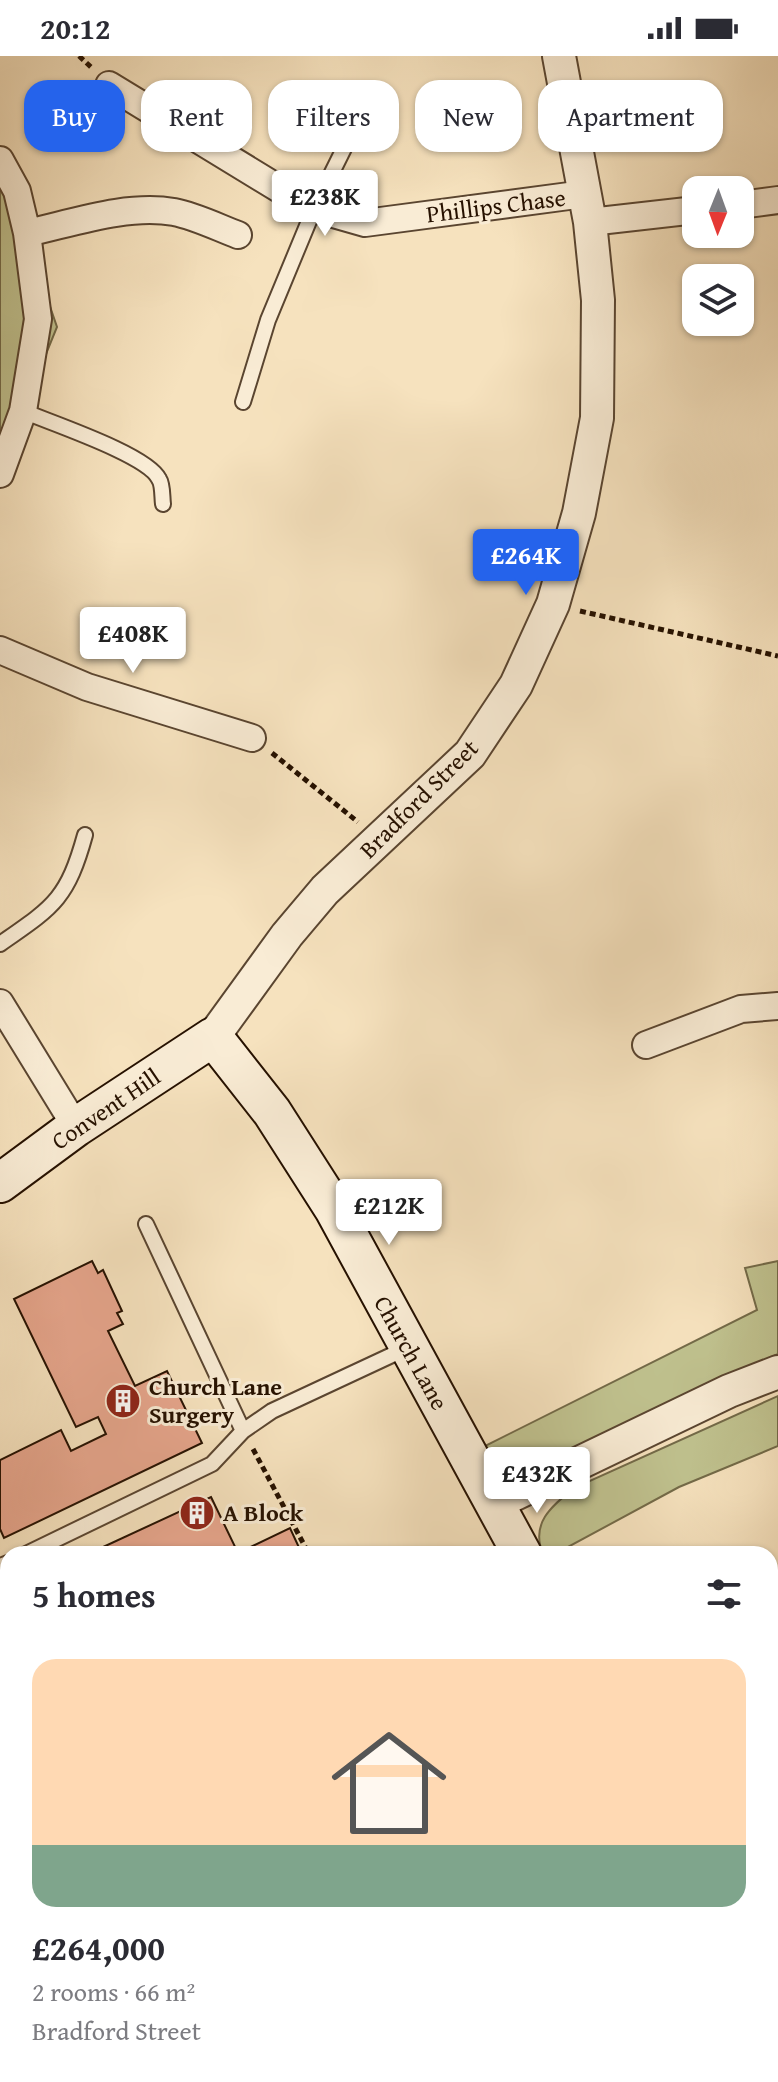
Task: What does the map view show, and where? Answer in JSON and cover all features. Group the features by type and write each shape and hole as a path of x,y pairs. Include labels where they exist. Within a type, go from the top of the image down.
{"main road":[{"name":"Convent Hill","path":"0,1183 76,1127 213,1037"},
{"name":"Church Lane","path":"213,1037 272,1112 334,1209 407,1348 518,1546"}],"street":[{"name":"Bradford Street","path":"213,1037 287,935 325,890 470,754 516,685 553,604 579,513 597,418 598,300 587,208 559,56"},
{"name":"Phillips Chase","path":"125,95 314,209 365,223 587,208 682,210"},
{"path":"0,160 17,191 27,233 38,319 23,411 0,474"},
{"path":"754,203 778,200"},
{"path":"27,233 146,210 175,212 238,235"},
{"path":"0,650 87,687 252,738"},
{"path":"646,1045 741,999 778,1006"},
{"path":"0,1003 76,1127"},
{"path":"496,1503 729,1391 778,1372"}],"lane":[{"path":"243,402 268,320 314,209 342,152"},
{"path":"23,411 128,454 148,466 160,479 163,504"},
{"path":"0,944 41,916 62,895 77,866 85,835"},
{"path":"146,1224 243,1431"},
{"path":"43,1546 212,1464 243,1431 272,1411 407,1348"}],"path":[{"path":"553,604 778,656"},
{"path":"252,738 380,841"},
{"path":"243,1431 305,1546"}],"green space":[{"path":"0,160 57,327 0,467"},
{"path":"778,1261 778,1354 648,1415 542,1472 503,1463 485,1446 757,1310 745,1268"},
{"path":"778,1396 778,1446 679,1487 570,1546 541,1546 539,1533 545,1516 574,1488"}],"building":[{"name":"Church Lane Surgery","path":"92,1261 98,1273 103,1270 122,1311 117,1313 123,1324 108,1331 135,1386 167,1371 202,1443 4,1538 0,1529 0,1460 61,1430 71,1451 106,1434 98,1417 76,1427 14,1299"},
{"name":"A Block","path":"211,1497 235,1546 105,1546"},
{"name":"A Block","path":"290,1528 298,1546 253,1546"}],"place":[{"name":"Church Lane Surgery","path":"123,1401"},
{"name":"A Block","path":"197,1513"}]}
